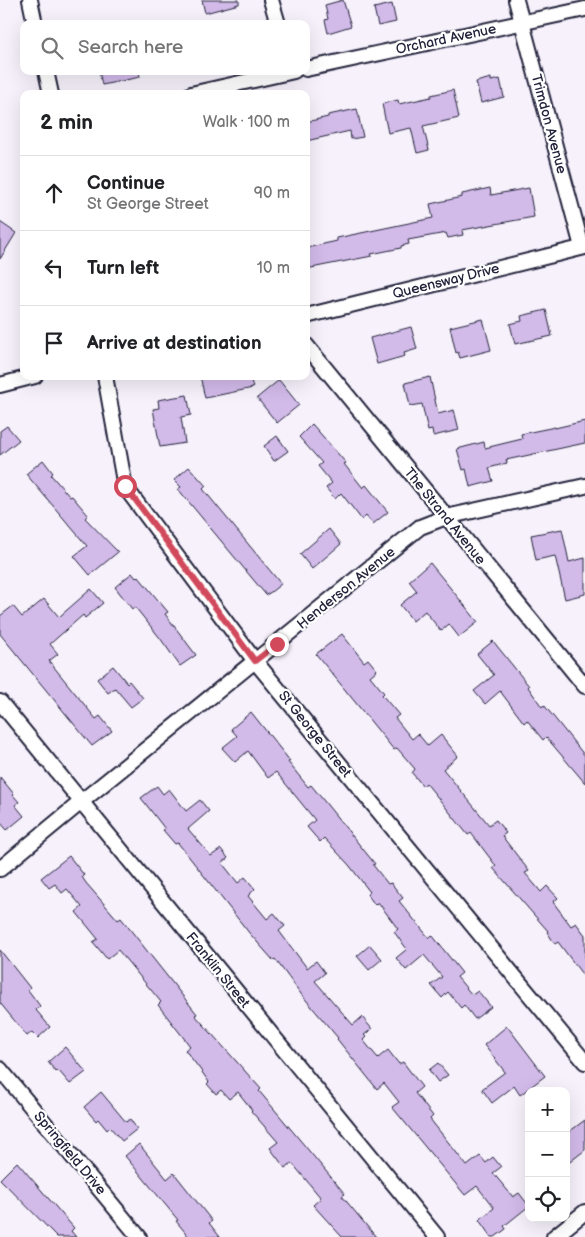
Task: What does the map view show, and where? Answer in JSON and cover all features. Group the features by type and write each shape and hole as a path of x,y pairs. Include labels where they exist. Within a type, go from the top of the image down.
{"street":[{"path":"30,0 35,20"},
{"path":"271,0 277,20"},
{"name":"Trimdon Avenue","path":"516,0 584,247"},
{"name":"Orchard Avenue","path":"310,68 585,9"},
{"path":"47,75 50,90"},
{"path":"209,90 274,75"},
{"name":"Queensway Drive","path":"310,315 584,247"},
{"name":"The Strand Avenue","path":"310,350 585,686"},
{"path":"0,385 20,380"},
{"name":"St George Street","path":"106,380 125,486 255,661 585,1062"},
{"name":"Henderson Avenue","path":"0,870 420,527 446,517 585,486"},
{"name":"Franklin Street","path":"0,702 437,1237"},
{"name":"Springfield Drive","path":"0,1069 139,1237"},
{"path":"554,1237 585,1212"}],"building":[{"path":"202,0 239,0 239,4 205,13"},
{"path":"343,0 351,26 328,33 325,20 328,19 325,5"},
{"path":"392,4 396,22 378,26 374,8"},
{"path":"100,75 140,75 140,77 102,85"},
{"path":"491,78 491,81 500,79 504,97 481,103 476,82"},
{"path":"453,90 459,118 423,126 429,150 417,153 411,128 388,133 382,104 398,100 399,104"},
{"path":"357,109 363,137 351,139 350,131 310,140 310,121 328,117 328,115"},
{"path":"490,188 491,195 529,188 534,217 462,230 463,235 448,238 446,233 408,240 409,244 401,246 401,248 371,254 372,256 310,268 310,247 337,241 337,238 433,218 430,204 462,197 462,194"},
{"path":"0,222 16,233 0,259"},
{"path":"546,310 552,336 515,344 510,324 522,321 521,316"},
{"path":"483,319 491,350 460,358 458,352 456,353 450,327"},
{"path":"411,327 417,349 404,353 405,356 377,364 370,338"},
{"path":"430,377 438,414 454,410 459,430 433,436 432,430 428,431 422,404 410,406 405,383"},
{"path":"201,380 251,380 253,388 205,398"},
{"path":"279,380 299,405 277,423 257,398"},
{"path":"187,395 191,415 181,417 185,443 160,447 153,409 159,408 158,400"},
{"path":"585,421 585,443 506,460 507,463 489,468 493,481 470,487 466,469 463,470 457,449 484,442 485,448 522,439 521,434"},
{"path":"312,424 346,463 344,464 363,488 366,485 388,512 373,524 366,516 362,520 341,493 335,499 326,488 332,483 318,466 322,463 299,437"},
{"path":"7,426 19,440 0,455 0,431"},
{"path":"277,436 288,451 274,461 264,446"},
{"path":"43,460 53,473 51,475 88,515 85,518 118,552 90,575 74,556 87,546 26,474"},
{"path":"189,467 206,486 203,489 281,584 271,592 266,595 178,489 181,487 174,480"},
{"path":"329,529 341,544 312,569 300,554"},
{"path":"562,529 569,562 585,558 585,594 565,599 555,556 536,560 531,535"},
{"path":"430,563 478,622 459,637 449,624 441,631 425,611 413,621 400,605 417,591 409,581"},
{"path":"132,573 136,578 138,576 168,612 165,614 196,655 180,666 135,607 132,609 115,587"},
{"path":"91,589 103,603 85,618 83,615 50,644 58,654 49,661 96,719 100,716 112,731 92,746 0,634 0,616 13,606 22,617 44,599 59,617"},
{"path":"342,634 364,662 368,659 377,670 370,676 384,693 382,695 399,715 395,718 412,739 418,734 428,746 441,735 458,756 443,769 489,825 496,820 506,833 502,836 529,871 525,873 541,892 547,886 558,898 553,902 571,926 576,923 585,935 585,978 558,942 555,944 548,931 493,868 496,866 471,833 468,835 426,783 423,786 412,773 415,769 397,748 394,750 316,654"},
{"path":"493,641 529,686 542,707 544,705 585,756 585,783 546,737 543,740 527,720 524,723 500,691 485,704 474,691 494,675 477,654"},
{"path":"113,666 143,698 131,707 115,688 108,693 97,679"},
{"path":"251,712 308,787 311,785 375,864 373,865 388,884 391,883 403,898 399,901 429,938 432,935 462,973 457,977 472,995 478,991 491,1007 475,1019 464,1005 461,1008 448,992 442,998 431,985 442,977 424,955 406,970 396,958 407,949 394,932 398,929 378,902 375,905 367,894 370,892 349,865 324,838 320,842 307,827 315,820 276,772 268,778 248,751 235,762 222,748 237,736 231,729"},
{"path":"0,777 19,802 15,805 24,816 7,830 0,822"},
{"path":"157,786 163,794 169,789 186,811 200,800 209,811 188,829 211,856 221,849 228,858 222,863 238,883 245,877 255,889 248,896 267,919 274,913 285,926 279,931 307,968 316,961 325,973 315,981 353,1025 362,1017 372,1029 364,1035 366,1037 363,1040 378,1058 388,1050 399,1064 403,1062 422,1087 415,1093 433,1116 430,1119 467,1166 480,1156 486,1163 493,1157 501,1167 493,1173 513,1197 519,1193 525,1201 525,1209 504,1226 506,1229 495,1237 491,1237 479,1220 494,1208 477,1186 465,1195 392,1107 399,1102 384,1083 377,1089 275,959 273,960 250,934 178,843 175,844 163,830 165,829 141,798"},
{"path":"69,856 84,875 82,877 86,883 118,920 121,918 197,1014 195,1015 261,1089 259,1091 345,1194 342,1196 376,1237 342,1237 313,1205 321,1198 292,1163 285,1168 270,1148 278,1142 251,1111 238,1092 229,1099 221,1090 216,1094 207,1084 209,1082 185,1050 190,1046 158,1005 161,1002 118,950 107,959 93,942 98,939 76,912 82,907 67,889 62,893 55,884 49,888 41,878"},
{"path":"370,945 382,959 369,970 357,956"},
{"path":"0,950 30,988 28,990 40,1006 36,1010 50,1027 38,1038 32,1032 27,1036 0,1003"},
{"path":"507,1026 545,1076 531,1087 525,1087 525,1091 520,1095 514,1086 492,1103 482,1089 505,1072 484,1045"},
{"path":"65,1047 86,1072 70,1084 48,1062"},
{"path":"438,1063 448,1075 438,1082 429,1070"},
{"path":"101,1092 126,1122 130,1119 137,1129 122,1141 110,1127 107,1130 98,1119 96,1121 84,1107"},
{"path":"585,1120 585,1150 570,1162 570,1132"},
{"path":"139,1144 167,1179 174,1173 212,1221 209,1223 220,1237 189,1237 176,1221 178,1220 125,1156"},
{"path":"17,1162 74,1228 71,1231 76,1237 57,1237 0,1179"}],"route":[{"path":"125,486 255,661 277,644"}]}
